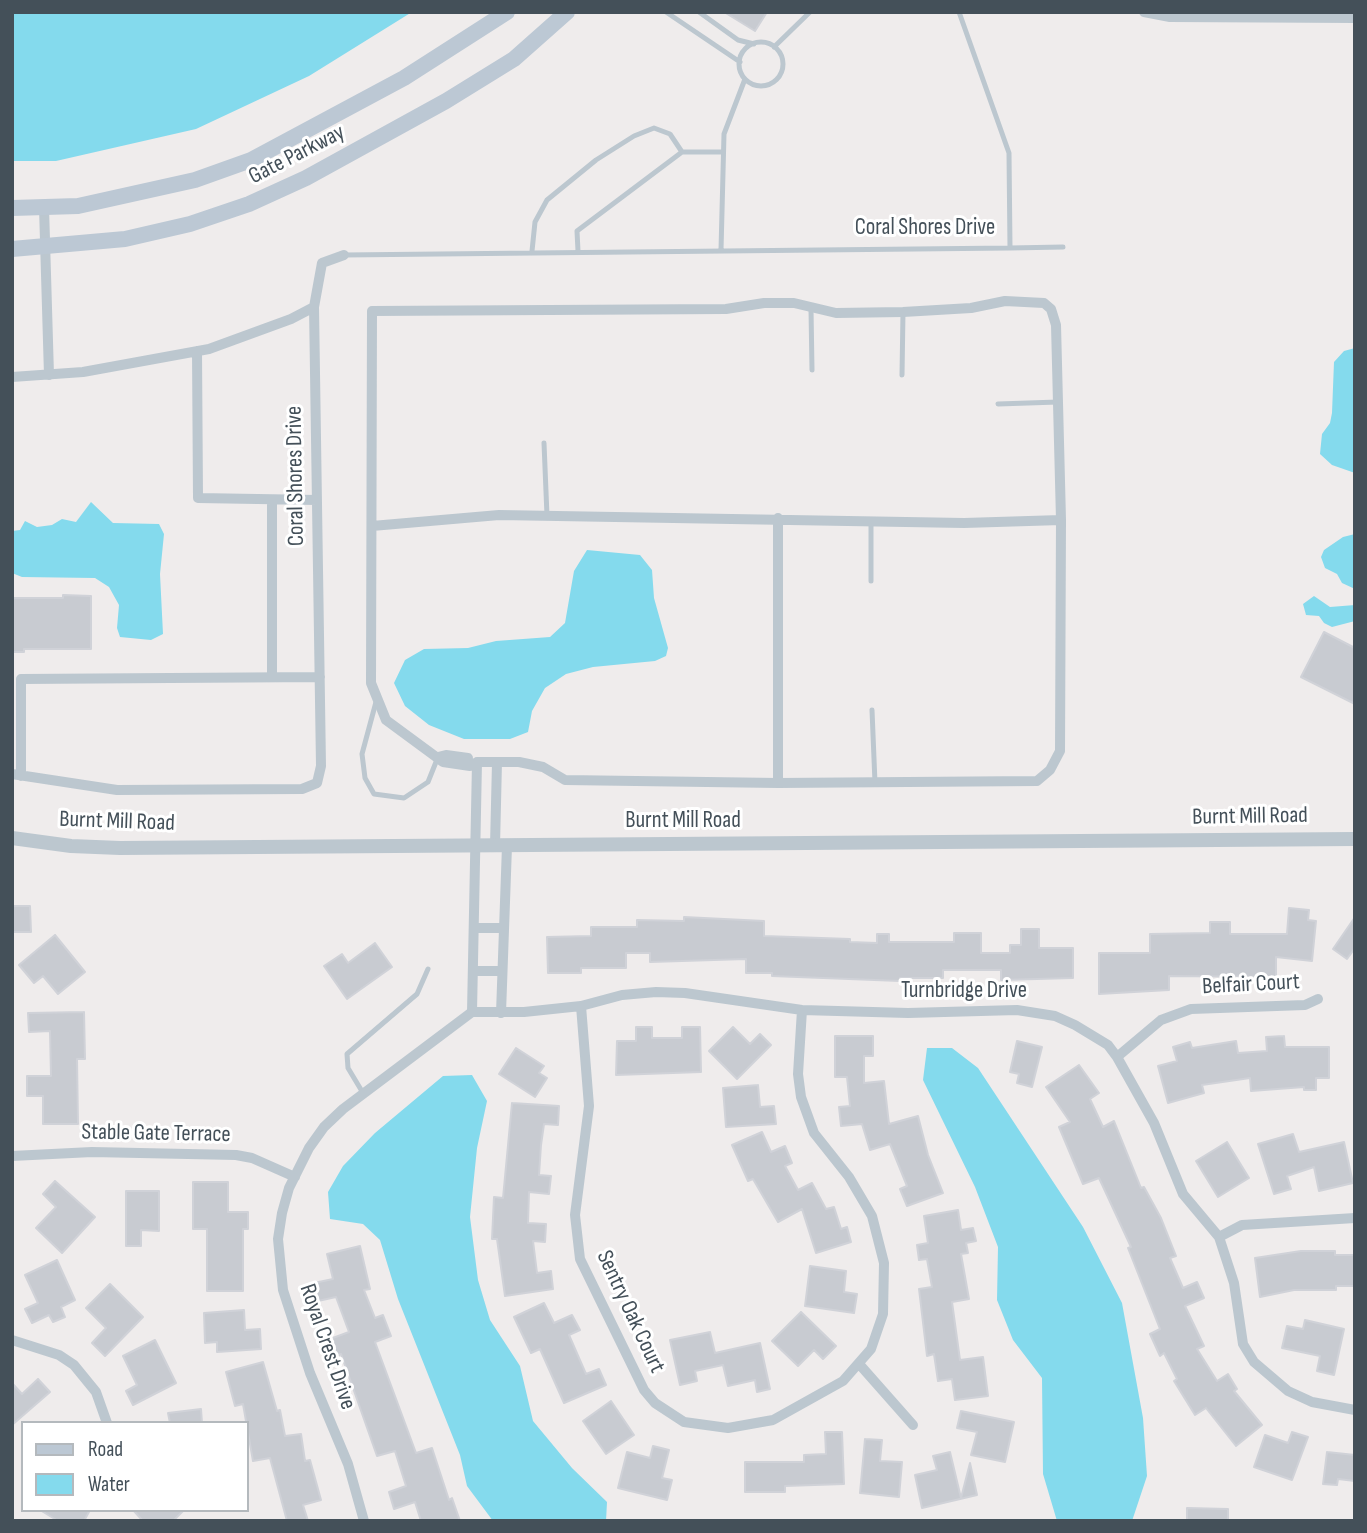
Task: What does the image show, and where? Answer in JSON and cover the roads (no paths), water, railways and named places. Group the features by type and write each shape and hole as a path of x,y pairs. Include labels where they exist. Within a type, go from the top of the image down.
{"main road":[{"name":"Gate Parkway","path":"12,208 78,206 182,183 251,160 404,78 507,12"},
{"name":"Gate Parkway","path":"12,248 125,239 190,224 249,204 306,178 446,102 514,59 567,12"}],"street":[{"path":"1144,12 1171,17 1355,18"},
{"path":"44,207 48,374"},
{"name":"Coral Shores Drive","path":"17,775 117,790 302,789 317,783 321,766 314,307 322,262 344,255"},
{"path":"1005,301 1044,303 1051,309 1056,325 1061,520 1060,751 1050,770 1037,781 778,783 565,780 543,767 519,762 477,762 470,766 443,762 386,720 371,683 372,311 726,309 764,303 794,303 836,313 904,313 971,308 1005,301"},
{"path":"12,377 83,372 197,351 291,319 314,307"},
{"path":"197,351 198,498 317,500"},
{"path":"272,501 272,677"},
{"path":"372,526 499,515 778,517 871,522 1061,520"},
{"path":"778,517 778,783"},
{"path":"17,775 21,679 320,677"},
{"path":"472,1012 477,762"},
{"path":"497,762 503,928 501,1013"},
{"name":"Burnt Mill Road","path":"12,838 71,846 120,848 1355,839"},
{"path":"474,928 503,928"},
{"path":"474,971 502,971"},
{"name":"Turnbridge Drive","path":"472,1012 501,1013 580,1006 622,995 656,992 685,993 802,1010 1037,1012 1075,1025 1108,1045 1117,1057 1154,1123 1183,1194 1219,1237 1234,1283 1243,1344 1254,1363 1288,1391 1312,1402 1355,1410"},
{"name":"Belfair Court","path":"1117,1057 1161,1020 1191,1009 1305,1005 1318,999"},
{"name":"Sentry Oak Court","path":"580,1006 589,1106 575,1215 576,1236 587,1279 643,1390 668,1414 704,1427 752,1425 795,1410 843,1381 860,1365 871,1349 881,1322 884,1264 872,1216 861,1194 826,1150 807,1116 798,1074 802,1010"},
{"name":"Royal Crest Drive","path":"364,1521 348,1464 310,1373 283,1290 278,1239 282,1213 309,1148 324,1127 363,1093 472,1012"},
{"name":"Stable Gate Terrace","path":"12,1156 92,1152 236,1155 252,1158 295,1177"},
{"path":"1219,1237 1242,1225 1355,1218"},
{"path":"12,1340 59,1355 74,1365 96,1392 106,1421"},
{"path":"860,1365 913,1425"}],"lane":[{"path":"666,12 740,62 746,79 758,86 772,83 778,78 782,58 774,47 738,40 699,12"},
{"path":"774,47 810,12"},
{"name":"Coral Shores Drive","path":"344,255 1010,248 1009,153 959,12"},
{"path":"740,62 744,51 754,44"},
{"path":"721,250 724,134 746,79"},
{"path":"532,251 535,222 547,200 596,160 654,128 670,134 682,152"},
{"path":"578,251 577,231 682,152 722,152"},
{"path":"1010,248 1063,247"},
{"path":"811,309 812,370"},
{"path":"902,376 904,313"},
{"path":"998,404 1058,402"},
{"path":"544,443 547,516"},
{"path":"871,522 871,581"},
{"path":"377,700 362,754 365,778 374,794 404,798 428,782 438,757"},
{"path":"872,710 875,783"},
{"path":"363,1093 348,1068 347,1054 417,994 428,969"}],"water":[{"path":"12,12 412,12 309,76 196,129 56,161 12,161"},
{"path":"1355,348 1355,473 1332,465 1320,454 1322,434 1330,423 1332,413 1334,362 1344,351"},
{"path":"91,502 113,523 159,524 164,534 160,574 163,634 151,640 120,637 117,628 119,605 109,587 95,578 22,577 12,573 12,531 20,530 25,521 37,527 52,525 62,519 76,522"},
{"path":"1355,534 1355,589 1342,583 1337,574 1325,568 1321,557 1324,550 1343,537"},
{"path":"587,550 640,555 652,570 654,598 668,648 666,656 655,661 593,667 566,674 545,688 532,711 528,732 510,739 464,739 429,725 405,706 394,683 405,660 424,649 468,648 496,641 550,637 565,623 574,571"},
{"path":"1314,596 1330,607 1355,605 1355,621 1332,627 1324,623 1319,616 1306,615 1303,604"},
{"path":"927,1048 952,1048 978,1068 1083,1227 1122,1303 1143,1418 1147,1476 1132,1521 1057,1521 1043,1474 1042,1378 1013,1340 997,1300 998,1247 975,1187 923,1080"},
{"path":"472,1075 487,1101 477,1148 470,1217 478,1280 490,1320 520,1366 533,1421 572,1468 607,1502 606,1521 493,1521 467,1486 460,1455 398,1299 380,1240 363,1224 330,1219 328,1192 343,1166 375,1133 443,1076"}]}
